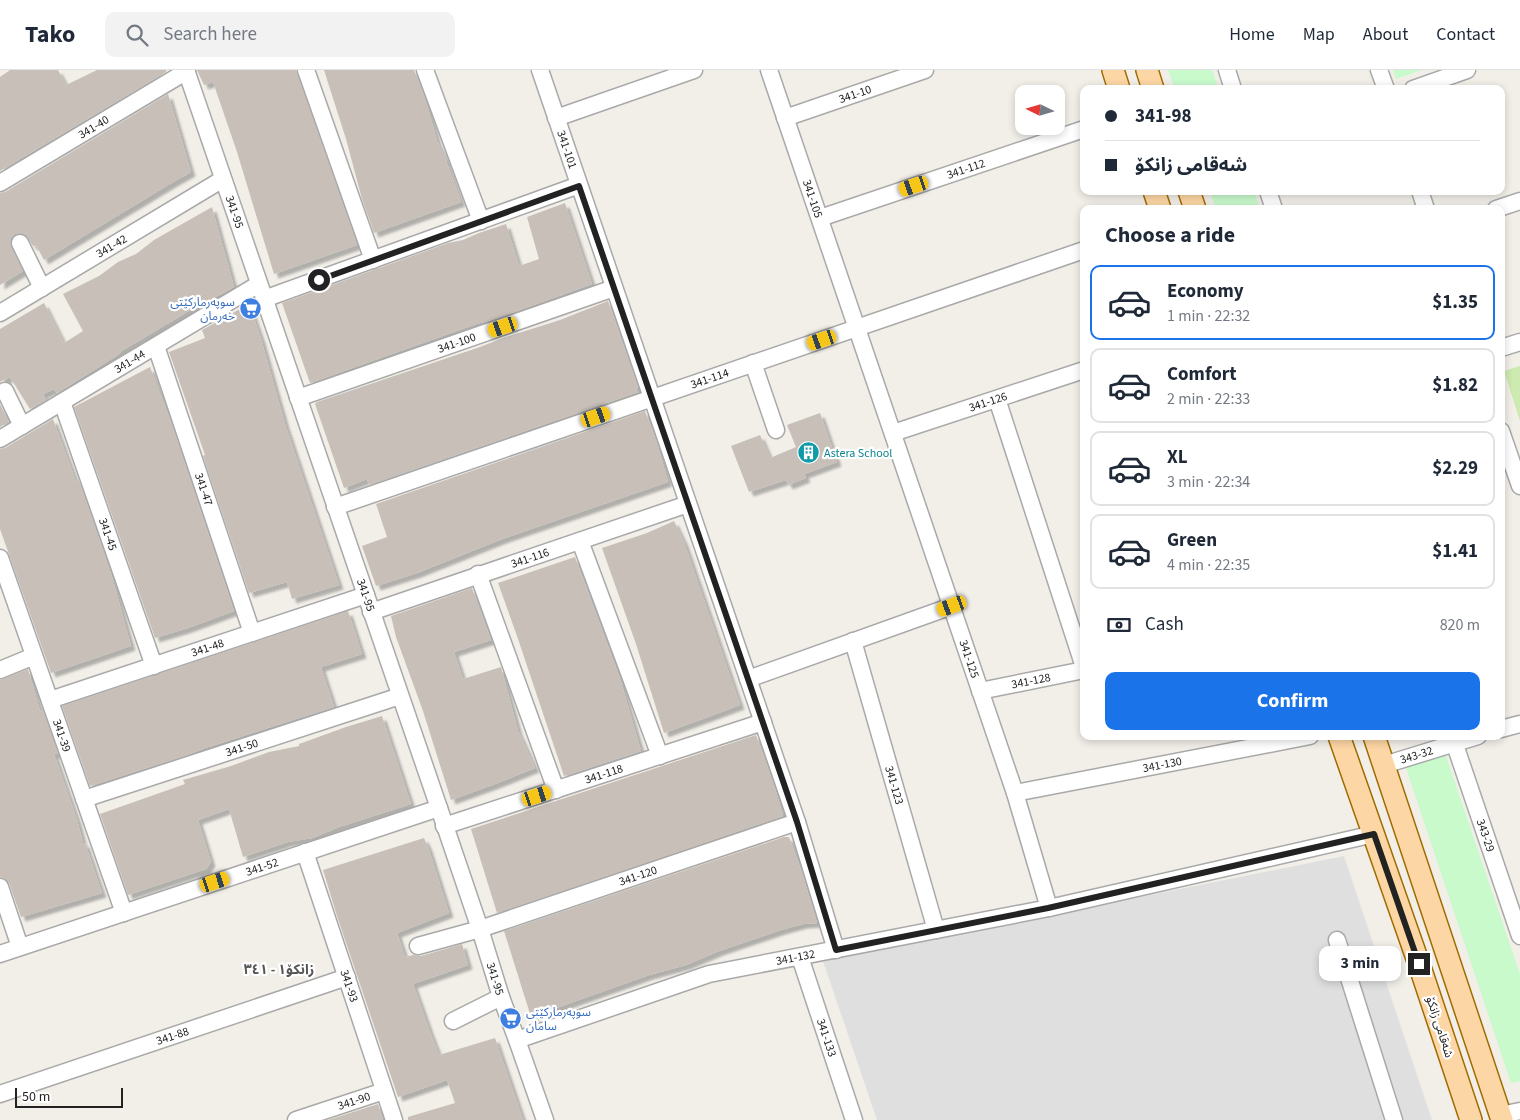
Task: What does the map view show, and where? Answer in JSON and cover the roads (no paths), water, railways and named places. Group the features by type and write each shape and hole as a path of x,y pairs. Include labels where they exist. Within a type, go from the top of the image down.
{"main road":[{"path":"1113,70 1118,85"},
{"path":"1147,70 1153,85"},
{"name":"شەقامی زانکۆ","path":"1341,740 1471,1120"},
{"path":"1375,740 1507,1115"}],"street":[{"path":"306,70 373,260"},
{"path":"426,70 481,221"},
{"name":"341-101","path":"540,70 797,822 836,950"},
{"path":"556,118 660,75 694,70"},
{"name":"341-105","path":"769,70 857,328"},
{"name":"341-10","path":"785,118 877,78 925,70"},
{"path":"1227,70 1232,85"},
{"path":"1379,70 1385,85"},
{"path":"1424,85 1467,70"},
{"name":"341-95","path":"186,71 439,808 501,997 545,1120"},
{"name":"341-40","path":"0,183 186,71"},
{"name":"341-112","path":"820,218 1080,130"},
{"name":"341-42","path":"0,312 223,179"},
{"name":"341-44","path":"0,439 156,346 262,292 373,260 579,186"},
{"path":"1505,206 1520,201"},
{"path":"20,243 42,288"},
{"name":"341-114","path":"336,507 1080,251"},
{"name":"341-100","path":"298,398 614,288"},
{"name":"341-125","path":"857,328 1015,793 1048,908"},
{"path":"1505,347 1520,342"},
{"name":"341-47","path":"156,346 252,633"},
{"path":"753,363 776,430"},
{"name":"341-126","path":"893,433 1080,371"},
{"path":"5,391 22,426"},
{"path":"997,399 1080,657"},
{"name":"341-45","path":"62,402 154,666"},
{"path":"1505,442 1520,486"},
{"name":"341-116","path":"371,612 688,504"},
{"path":"580,541 660,756"},
{"name":"341-39","path":"0,558 124,913"},
{"path":"478,574 556,790"},
{"name":"341-48","path":"50,700 366,595"},
{"path":"748,678 952,606"},
{"name":"341-123","path":"853,641 936,930"},
{"path":"0,670 34,656"},
{"name":"341-128","path":"980,692 1080,670"},
{"name":"341-50","path":"84,799 400,696"},
{"name":"341-118","path":"444,826 763,722"},
{"path":"1505,728 1520,724"},
{"name":"341-130","path":"1015,793 1289,740"},
{"name":"343-32","path":"1384,765 1454,740"},
{"name":"343-29","path":"1454,740 1520,936"},
{"name":"341-52","path":"0,954 439,808"},
{"name":"341-120","path":"418,946 480,929 797,822"},
{"name":"341-132","path":"517,1040 709,974 1048,908 1374,834"},
{"name":"341-93","path":"305,852 394,1120"},
{"path":"0,887 20,947"},
{"path":"1337,940 1394,1120"},
{"name":"341-133","path":"800,956 854,1120"},
{"name":"341-88","path":"0,1094 346,977"},
{"path":"453,1021 501,997"},
{"name":"341-90","path":"296,1120 384,1091"}],"place":[{"name":"سوپەرمارکێتی خەرمان","path":"251,309"},
{"name":"Astera School","path":"808,453"},
{"name":"سوپەرمارکێتی سامان","path":"510,1019"}],"district":[{"name":"زانکۆ١ - ٣٤١","path":"279,969"}]}
